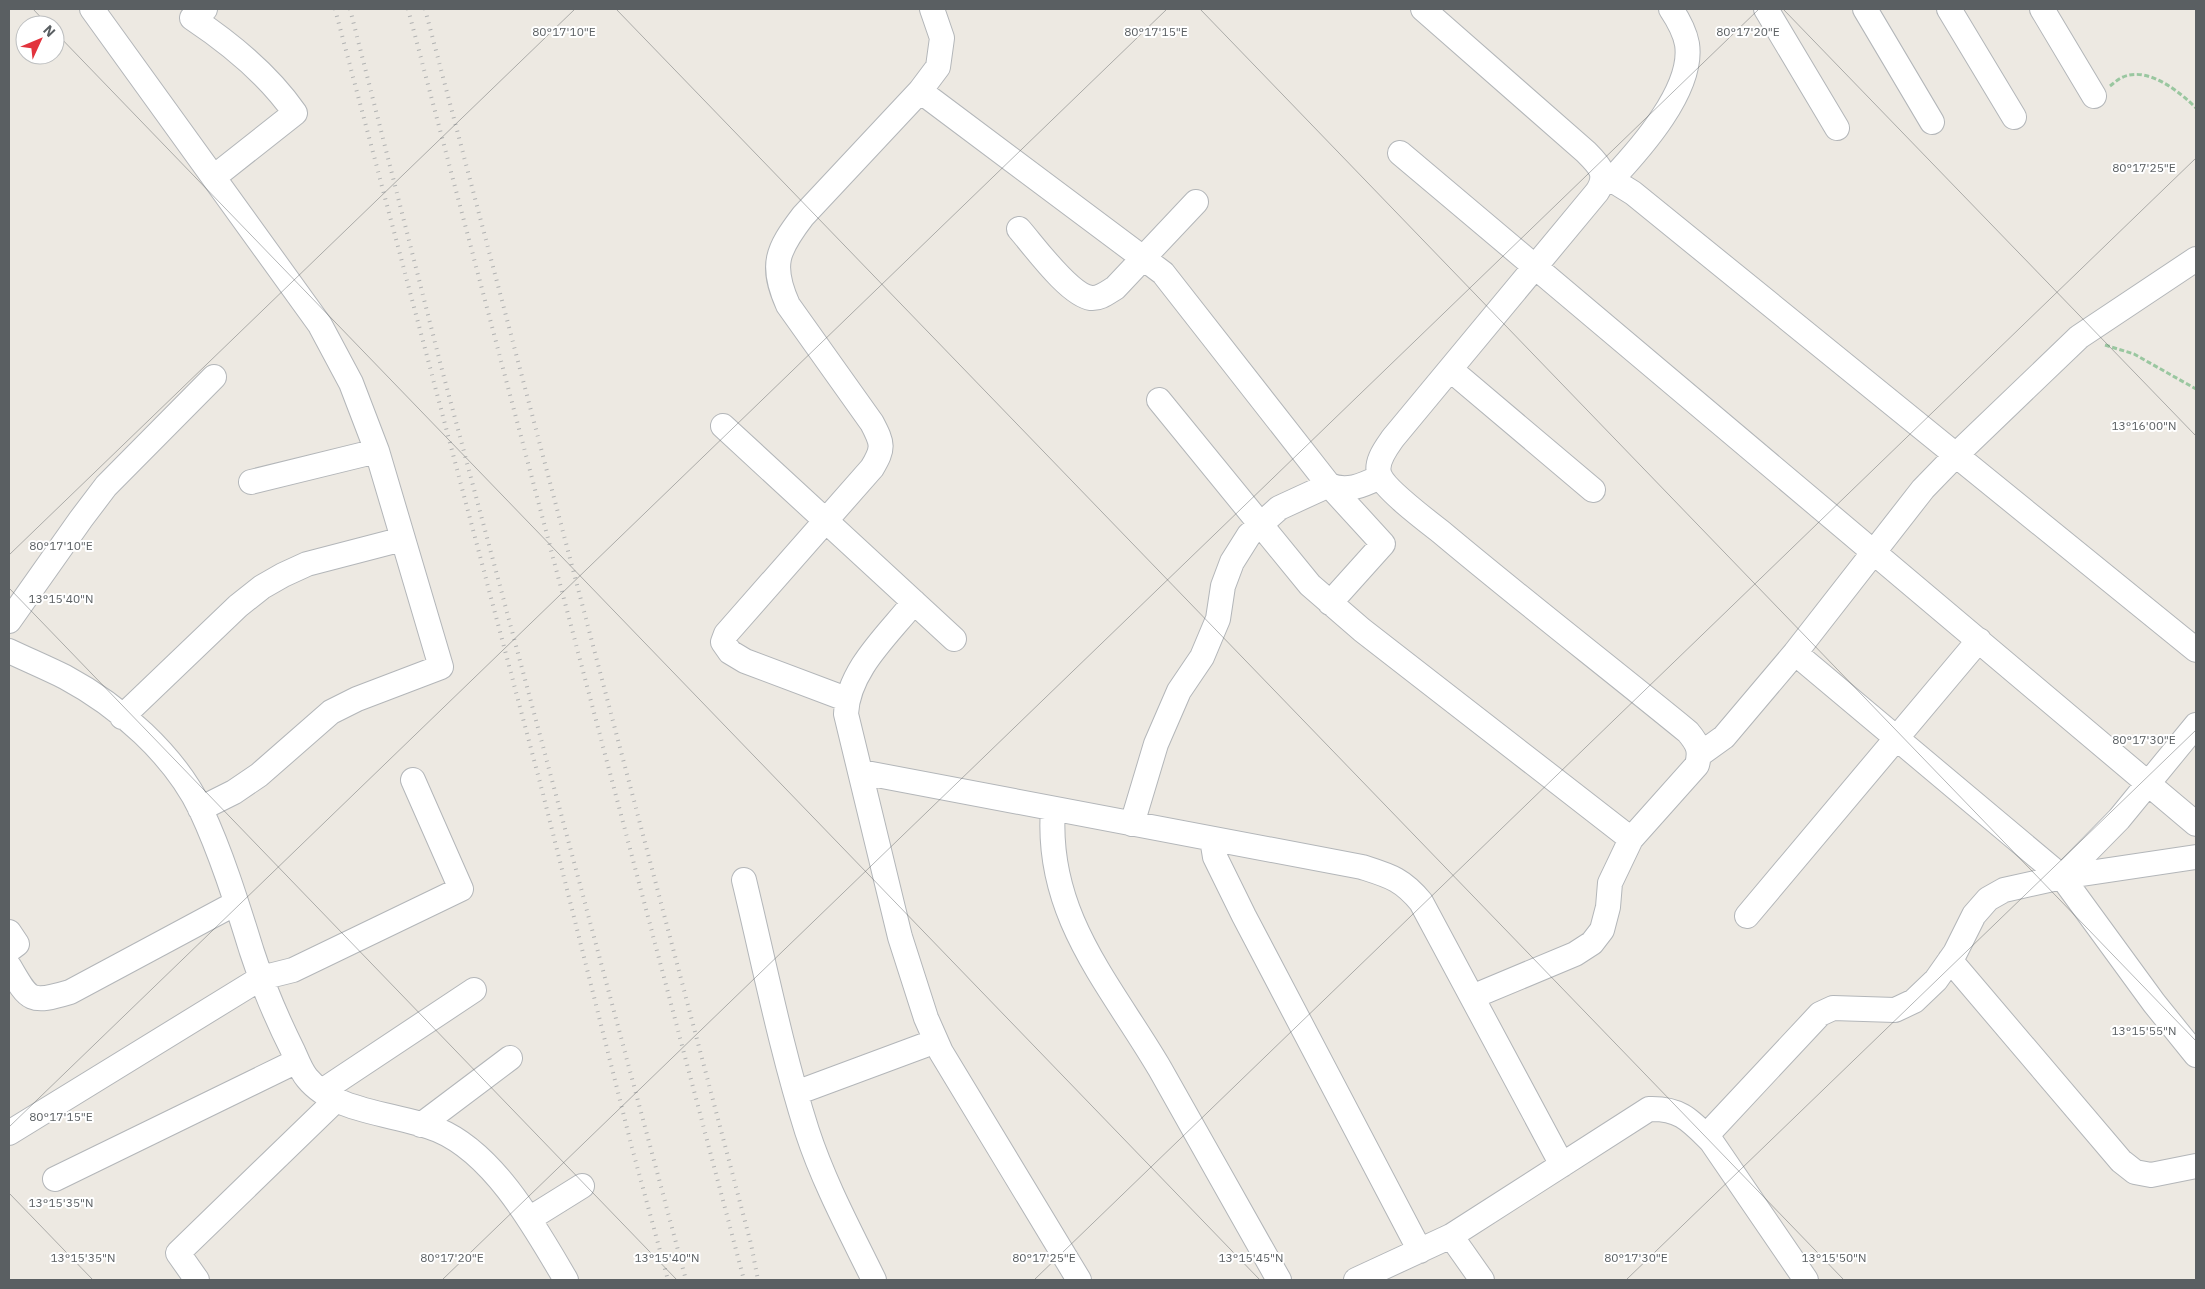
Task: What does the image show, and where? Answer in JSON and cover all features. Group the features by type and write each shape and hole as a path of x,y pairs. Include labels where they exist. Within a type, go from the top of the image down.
{"street":[{"path":"92,9 320,326 351,383 376,451 441,667 357,699 331,712 259,774 234,792 200,809"},
{"path":"205,9 192,18 248,60 282,94 295,113 214,177"},
{"path":"846,699 745,661 730,652 723,642 726,634 744,612 872,468 881,454 882,442 872,423 788,305 778,284 778,260 786,239 803,216 920,91 938,66 942,38 932,9"},
{"path":"1423,9 1586,152 1608,177 1633,193 2196,650"},
{"path":"1472,997 1576,954 1592,944 1602,930 1608,908 1610,882 1631,839 1697,765 1700,754 1698,744 1688,732 1473,559 1402,499 1380,478 1381,456 1393,438 1598,192 1608,177 1656,130 1678,87 1688,61 1687,42 1671,9"},
{"path":"1766,9 1837,128"},
{"path":"1865,9 1932,122"},
{"path":"1949,9 2014,117"},
{"path":"2042,9 2094,96"},
{"path":"920,91 1163,273 1189,303 1329,484 1383,544 1330,603"},
{"path":"1400,153 2196,824"},
{"path":"1019,229 1069,285 1082,295 1093,298 1104,295 1115,288 1196,202"},
{"path":"1700,754 1724,737 1795,654 1923,489 1956,455 2079,337 2196,259"},
{"path":"1451,370 1593,490"},
{"path":"9,621 80,519 106,486 214,377"},
{"path":"1159,400 1310,586 1631,839"},
{"path":"723,426 954,639"},
{"path":"251,482 376,451"},
{"path":"1329,484 1339,489 1355,488 1380,478"},
{"path":"1132,824 1156,744 1179,691 1202,657 1218,619 1223,586 1232,562 1248,535 1279,508 1329,484"},
{"path":"122,717 238,606 262,587 282,575 307,564 403,539"},
{"path":"914,602 856,675 846,699 846,714 902,945 912,980 936,1041 1079,1280"},
{"path":"1748,916 1979,640"},
{"path":"9,651 66,678 138,729 170,763 200,809 236,903 260,978 305,1076 329,1096 438,1130 458,1141 519,1202 566,1280"},
{"path":"1795,654 2062,878 2154,1003 2196,1055"},
{"path":"2062,878 2119,819 2196,725"},
{"path":"861,772 1362,867 1396,878 1408,886 1420,902 1562,1165"},
{"path":"9,1133 260,978 293,970 461,889 413,780"},
{"path":"1053,808 1054,857 1075,929 1104,981 1158,1067 1279,1280"},
{"path":"1212,839 1215,857 1241,909 1420,1251"},
{"path":"1706,1136 1820,1014 1833,1008 1895,1010 1914,1001 1936,980 1950,960 1974,915 1988,899 2004,890 2062,878 2196,857"},
{"path":"744,880 796,1093 823,1174 874,1280"},
{"path":"9,966 23,990 31,997 43,1000 70,992 236,903"},
{"path":"9,932 17,944 9,950"},
{"path":"1950,960 2121,1161 2135,1172 2151,1175 2196,1166"},
{"path":"197,1280 178,1253 329,1096 474,990"},
{"path":"796,1093 936,1041"},
{"path":"421,1125 510,1058"},
{"path":"55,1179 297,1061"},
{"path":"1356,1280 1451,1236 1619,1126 1649,1109 1668,1108 1692,1122 1706,1136 1806,1280"},
{"path":"529,1219 582,1186"},
{"path":"1451,1236 1482,1280"}],"path":[{"path":"2094,96 2124,76 2146,76 2179,91 2196,108"},
{"path":"2079,337 2134,354 2196,389"}],"railway":[{"path":"335,9 543,794 631,1144 668,1280"},
{"path":"350,9 441,366 686,1280"},
{"path":"408,9 744,1280"},
{"path":"425,9 751,1244 758,1280"}]}
